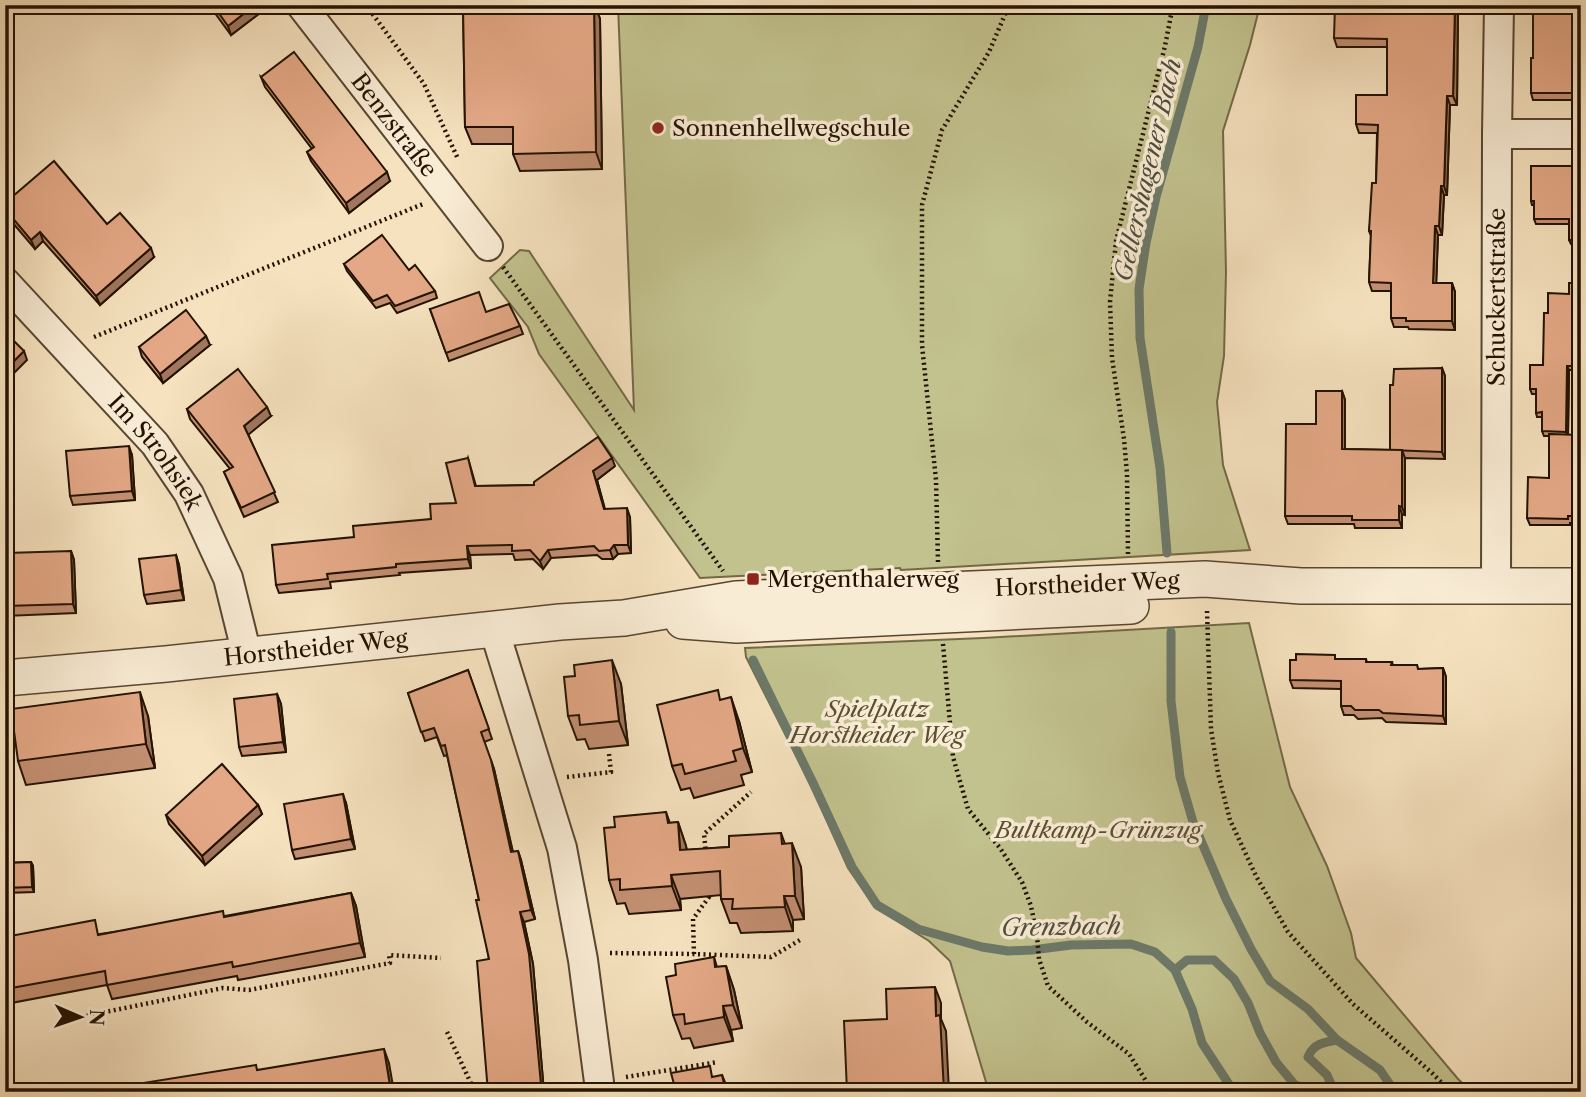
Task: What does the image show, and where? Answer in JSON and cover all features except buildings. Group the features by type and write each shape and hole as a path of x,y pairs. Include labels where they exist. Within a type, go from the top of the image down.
{"street":[{"name":"Benzstraße","path":"301,5 488,246"},
{"name":"Schuckertstraße","path":"1496,586 1499,5"},
{"path":"1497,134 1581,134"},
{"name":"Im Strohsiek","path":"5,282 155,443 189,494 228,578 247,655"},
{"name":"Horstheider Weg","path":"624,618 737,625 1137,581 1205,579 1301,586 1581,586"},
{"name":"Horstheider Weg","path":"5,678 560,622 624,618 736,599 1205,602 1301,586"},
{"path":"494,629 562,848 582,953 599,1087"}],"path":[{"path":"366,5 424,84 460,162"},
{"path":"1009,5 989,51 942,130 922,205 922,345 936,480 939,602 953,757 968,809 1000,848 1022,882 1031,906 1039,959 1048,986 1087,1022 1129,1054 1153,1092"},
{"path":"1137,581 1128,554 1128,474 1112,358 1110,302 1116,242 1173,5"},
{"path":"67,348 446,194"},
{"path":"488,246 721,567 736,599"},
{"path":"1205,602 1211,729 1218,774 1230,820 1256,876 1288,932 1353,1004 1451,1092"},
{"path":"541,779 611,772 609,754"},
{"path":"706,859 704,834 751,792"},
{"path":"695,954 693,919 709,897 708,885"},
{"path":"582,953 771,957 800,940"},
{"path":"76,1018 223,988 249,990 390,963 389,955 441,958"},
{"path":"447,1032 475,1092"},
{"path":"599,1087 718,1062"}],"green space":[{"path":"618,5 1260,5 1223,131 1226,272 1224,356 1217,402 1223,465 1250,550 901,570 700,578 539,354 528,327 490,278 520,250 529,251 634,410"},
{"name":"Bultkamp-Grünzug","path":"1249,623 1290,787 1327,866 1351,933 1356,958 1472,1092 989,1092 950,961 929,941 876,908 848,868 811,785 746,657 745,648"}],"waterway":[{"name":"Gellershagener Bach","path":"1167,553 1160,468 1140,338 1139,289 1156,197 1198,47 1206,5"},
{"name":"Gellershagener Bach","path":"1171,632 1171,701 1180,777 1193,822 1226,899 1270,981 1308,1009 1337,1040 1380,1070 1395,1092"},
{"name":"Grenzbach","path":"753,660 852,867 877,905 918,929 982,947 1008,951 1071,945 1131,944 1155,952 1175,970 1192,1009 1202,1043 1234,1092"},
{"path":"1175,970 1187,960 1214,960 1234,979 1276,1062 1295,1085 1319,1091 1333,1089 1327,1075 1308,1057 1316,1046 1337,1040"}],"place":[{"name":"Sonnenhellwegschule","path":"658,128"},
{"name":"Mergenthalerweg","path":"753,579"}],"park label":[{"name":"Spielplatz Horstheider Weg","path":"877,722"}]}
